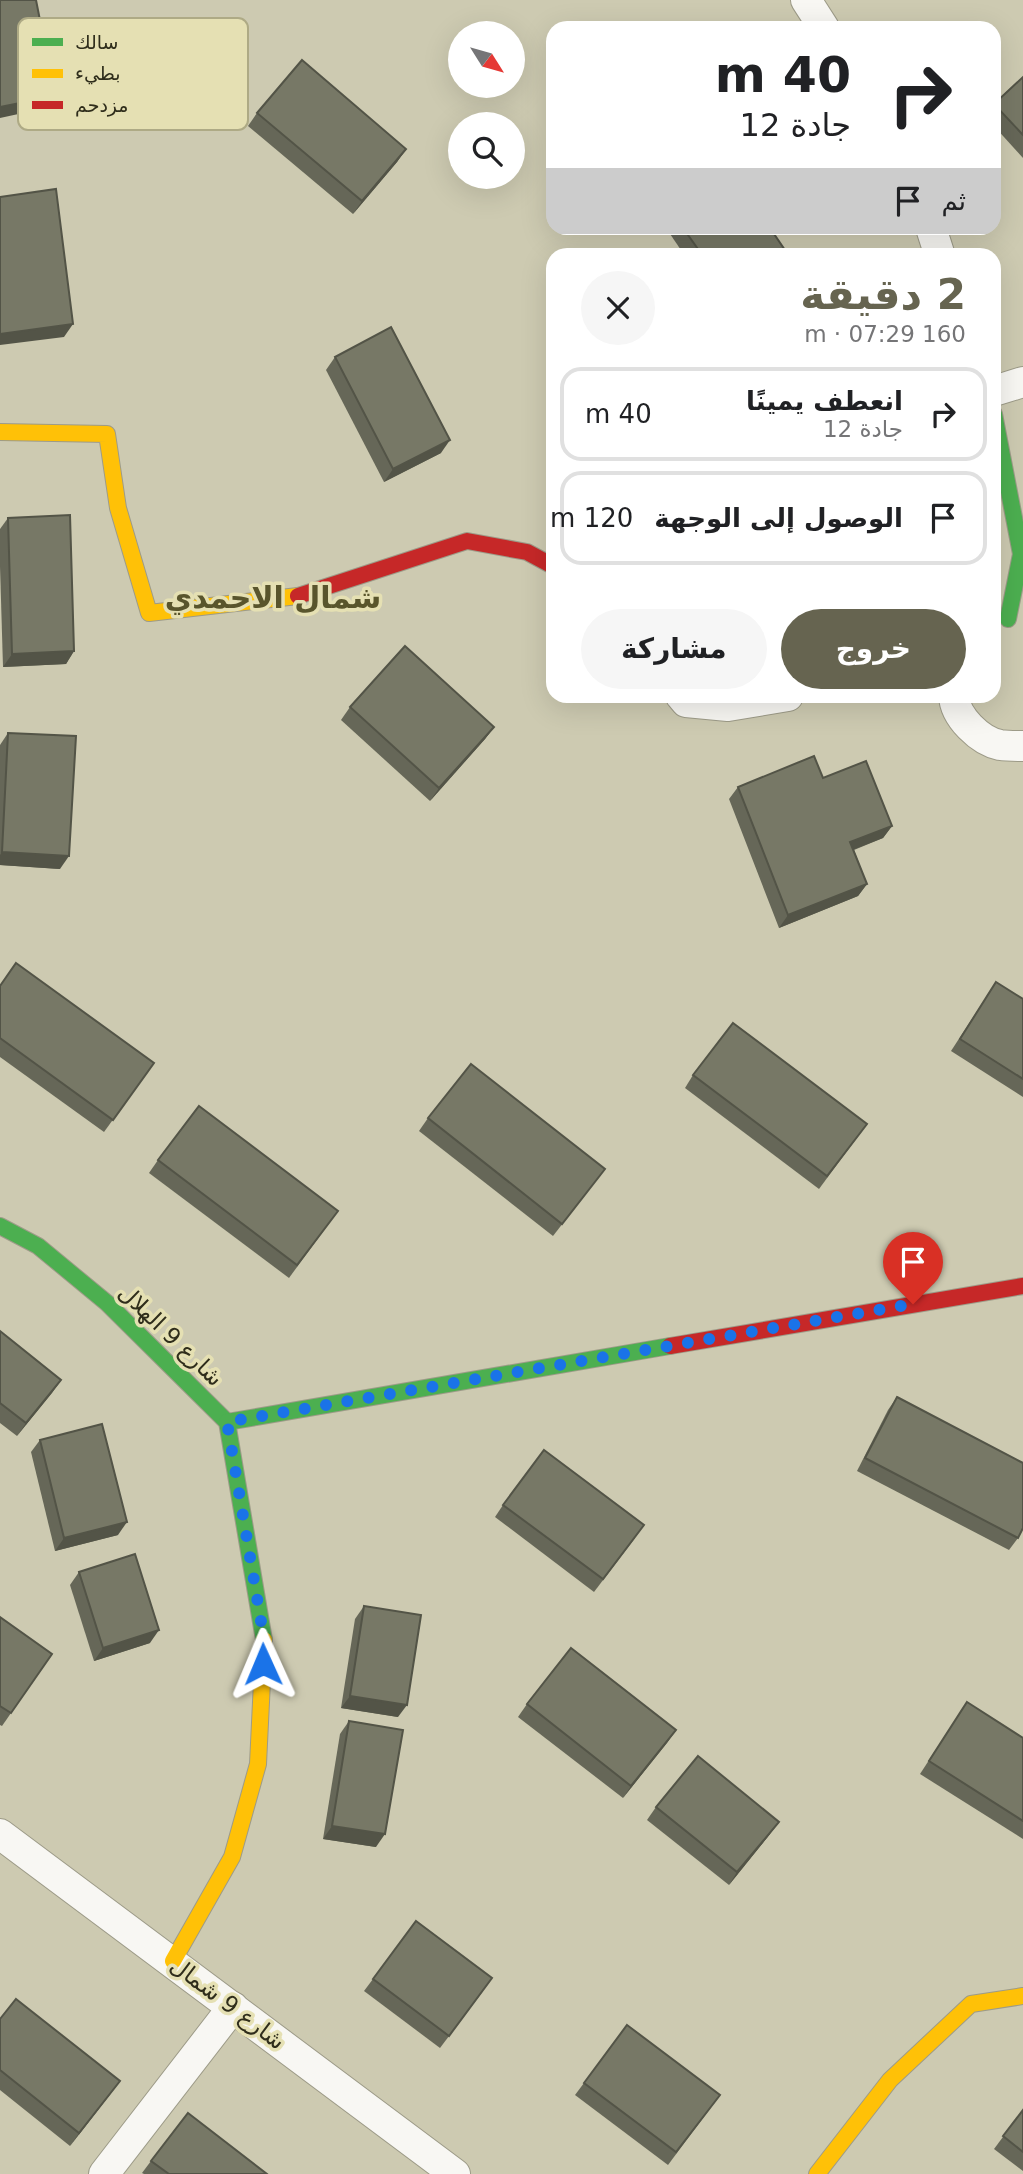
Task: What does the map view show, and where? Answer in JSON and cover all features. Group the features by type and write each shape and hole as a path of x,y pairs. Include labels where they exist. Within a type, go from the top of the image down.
{"street":[{"path":"806,0 820,21"},
{"path":"1001,389 1023,382"},
{"path":"0,432 107,435 117,508 149,613 295,597 467,541 527,552 546,562"},
{"path":"1001,450 1021,554 1008,621"},
{"path":"696,703 728,706 746,703"},
{"path":"954,703 970,729 997,745 1023,746"},
{"name":"شارع 9 الهلال","path":"0,1226 37,1246 107,1303 227,1422"},
{"path":"173,1961 232,1857 258,1764 264,1639 227,1422 1023,1286"},
{"name":"شارع 9 شمال","path":"0,1834 455,2174"},
{"path":"817,2174 890,2080 971,2004 1023,1996"},
{"path":"104,2174 233,2007"}],"building":[{"path":"0,0 36,0 40,18 18,18 18,103 0,107"},
{"path":"302,60 406,149 362,201 257,113"},
{"path":"1023,77 1023,135 1001,111 1001,97"},
{"path":"56,189 73,324 0,334 0,197"},
{"path":"688,235 775,235 784,248 697,248"},
{"path":"391,327 450,440 393,469 335,357"},
{"path":"70,515 74,651 12,654 8,518"},
{"path":"405,646 494,727 439,788 350,707"},
{"path":"8,733 76,736 69,856 2,852"},
{"path":"814,756 823,778 866,761 892,826 850,842 867,884 788,915 738,787"},
{"path":"16,963 154,1063 113,1120 0,1038 0,986"},
{"path":"996,982 1023,999 1023,1079 960,1039"},
{"path":"733,1023 867,1124 827,1176 693,1075"},
{"path":"471,1064 605,1169 562,1224 428,1118"},
{"path":"199,1106 338,1211 297,1265 158,1160"},
{"path":"0,1331 61,1380 26,1423 0,1403"},
{"path":"897,1397 1023,1463 1023,1528 1018,1538 865,1458"},
{"path":"102,1424 127,1522 64,1538 40,1440"},
{"path":"544,1450 644,1525 603,1579 503,1505"},
{"path":"135,1554 159,1630 103,1648 79,1572"},
{"path":"364,1606 421,1615 407,1705 350,1696"},
{"path":"0,1617 52,1654 11,1713 0,1706"},
{"path":"571,1648 676,1730 631,1786 527,1704"},
{"path":"967,1702 1023,1738 1023,1821 929,1761"},
{"path":"349,1721 403,1730 385,1834 332,1826"},
{"path":"698,1756 779,1822 737,1872 656,1807"},
{"path":"416,1921 492,1978 449,2036 373,1979"},
{"path":"16,1999 120,2081 79,2133 0,2070 0,2019"},
{"path":"627,2025 720,2095 676,2152 584,2083"},
{"path":"1023,2110 1023,2152 1003,2136"},
{"path":"188,2113 267,2174 169,2174 151,2161"}],"traffic: fast":[{"path":"1001,450 1021,554 1008,619"},
{"path":"0,1226 38,1246 107,1303 227,1422 264,1640"},
{"path":"227,1422 670,1346"}],"traffic: slow":[{"path":"0,432 107,434 118,508 149,613 298,596"},
{"path":"173,1961 232,1857 258,1764 264,1640"},
{"path":"817,2174 890,2080 971,2004 1023,1996"}],"traffic: jam":[{"path":"298,596 467,541 527,552 546,562"},
{"path":"670,1346 1023,1286"}],"district":[{"name":"شمال الاحمدي","path":"273,597"}],"route":[{"path":"263,1664 264,1639 227,1422 913,1304"}]}
